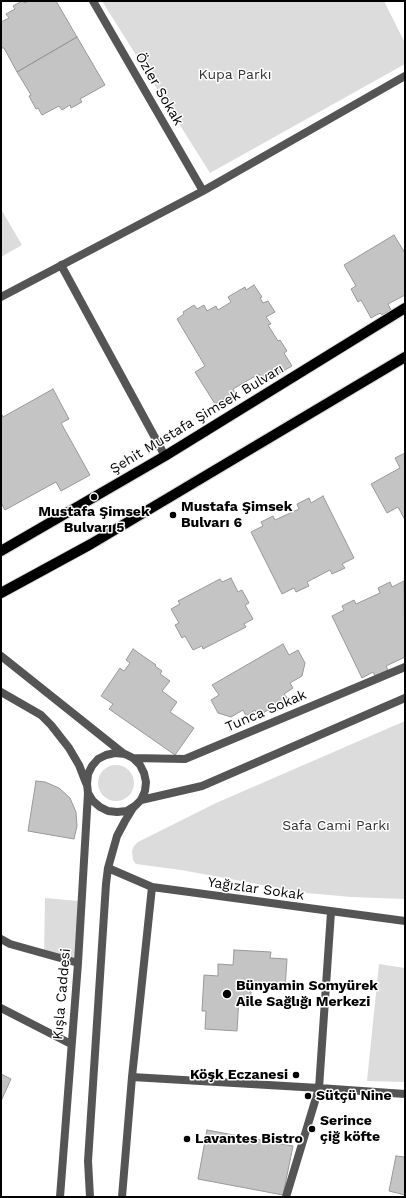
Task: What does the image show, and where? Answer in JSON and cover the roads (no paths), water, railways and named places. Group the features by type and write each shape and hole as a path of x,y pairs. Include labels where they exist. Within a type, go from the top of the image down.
{"main road":[{"name":"Şehit Mustafa Şimsek Bulvarı","path":"1,551 165,456 405,308"},
{"path":"1,593 91,544 405,357"}],"street":[{"name":"Özler Sokak","path":"92,1 203,191"},
{"path":"1,297 203,191 405,76"},
{"path":"61,265 165,456"},
{"path":"1,656 125,754 133,758 144,772 146,782 145,791 141,800 135,806 117,836 108,868 88,1161 90,1197"},
{"name":"Tunca Sokak","path":"133,758 185,759 405,667"},
{"path":"1,692 41,715 51,725 69,748 79,765 87,784"},
{"path":"141,800 202,786 405,698"},
{"path":"125,754 115,753 98,759 88,774 88,793 93,801 108,811 126,811 135,806"},
{"name":"Kışla Caddesi","path":"60,1197 78,963 88,793"},
{"name":"Yağızlar Sokak","path":"108,868 152,887 405,921"},
{"path":"122,1197 132,1077 152,887"},
{"path":"286,1197 319,1088 331,912"},
{"path":"1,939 10,944 78,963"},
{"path":"1,1008 71,1044"},
{"path":"132,1077 405,1094"}],"place":[{"name":"Mustafa Şimsek Bulvarı 5","path":"94,497"},
{"name":"Mustafa Şimsek Bulvarı 6","path":"173,515"},
{"name":"Bünyamin Somyürek Aile Sağlığı Merkezi","path":"227,994"},
{"name":"Köşk Eczanesi","path":"296,1075"},
{"name":"Sütçü Nine","path":"308,1096"},
{"name":"Serince çiğ köfte","path":"312,1129"},
{"name":"Lavantes Bistro","path":"187,1139"}],"park label":[{"name":"Kupa Parkı","path":"235,75"},
{"name":"Safa Cami Parkı","path":"336,826"}]}
